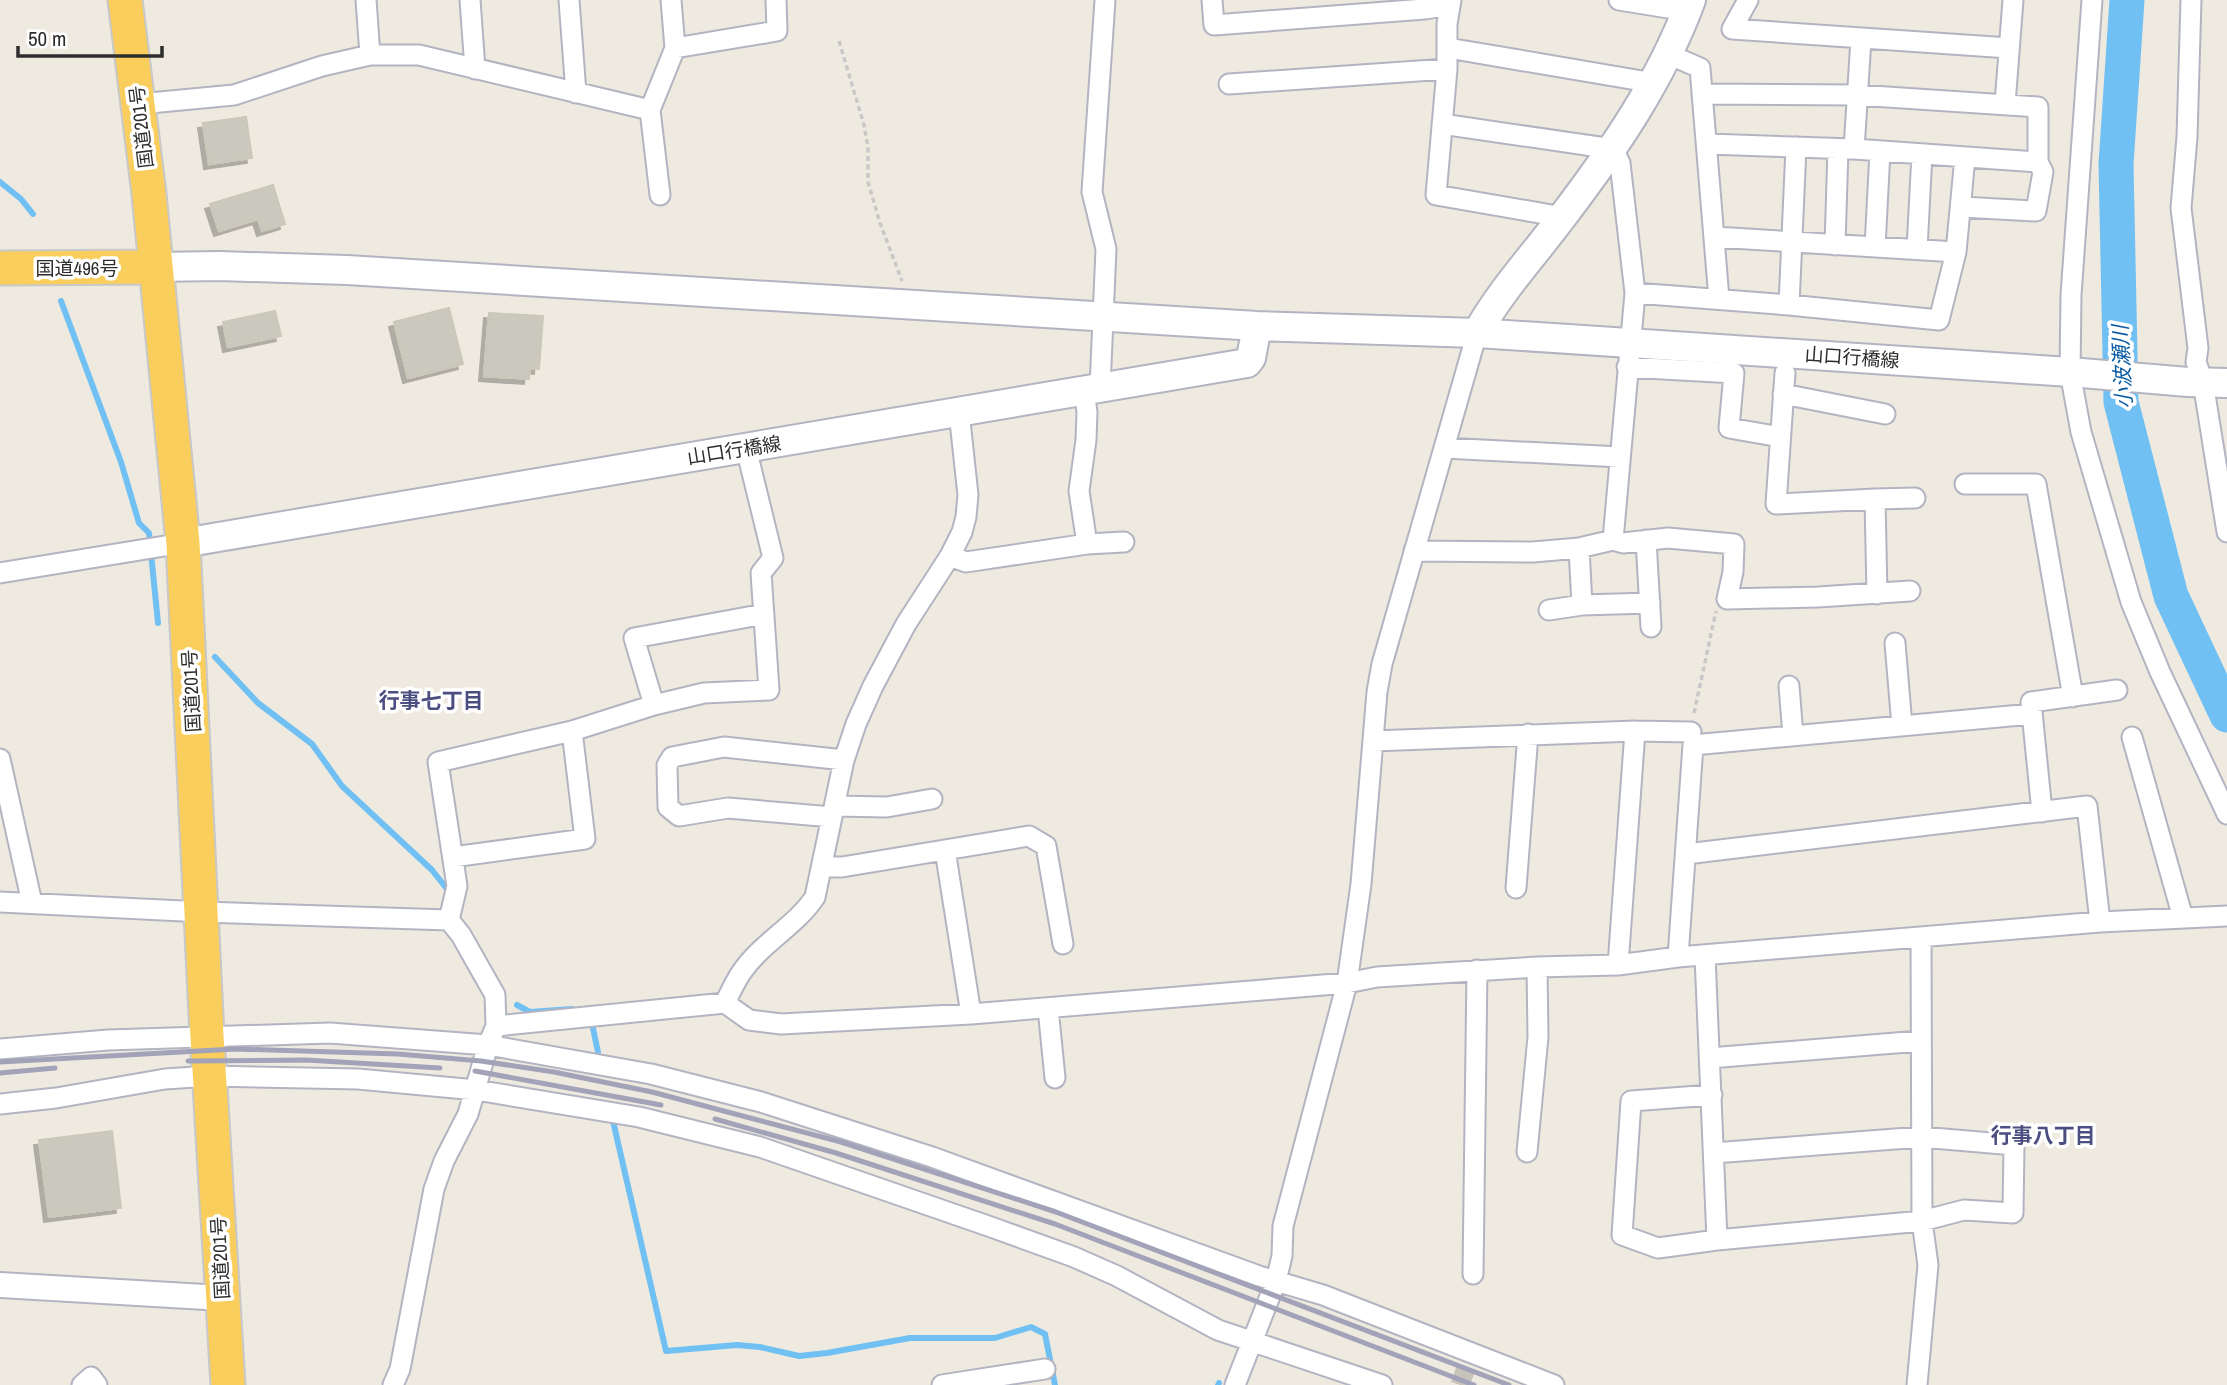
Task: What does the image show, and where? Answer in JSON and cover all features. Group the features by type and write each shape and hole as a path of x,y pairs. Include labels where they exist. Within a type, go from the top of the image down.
{"highway":[{"name":"国道201号","path":"125,0 139,104 183,543 207,1036 228,1385"},
{"name":"国道496号","path":"0,268 154,267"}],"main road":[{"path":"1477,332 1492,307 1613,149 1654,83 1689,6"},
{"name":"山口行橋線","path":"154,267 347,270 1257,326 1477,332 1629,355 2079,372 2206,383"},
{"name":"山口行橋線","path":"183,543 1247,363 1251,358 1257,326"}],"street":[{"path":"366,0 370,55"},
{"path":"470,0 475,69"},
{"path":"569,0 576,93"},
{"path":"660,195 650,110 675,48 671,0"},
{"path":"675,48 778,31 776,0"},
{"path":"1087,544 1079,491 1087,412 1103,316 1106,249 1092,192 1104,0"},
{"path":"1212,0 1214,24 1425,9 1451,2 1447,24 1447,69 1436,195 1563,216"},
{"path":"1619,0 1689,6"},
{"path":"1748,0 1732,29 2009,48"},
{"path":"2005,104 2013,0"},
{"path":"2092,0 2071,295 2079,372 2081,432 2131,602 2160,673 2227,814"},
{"path":"2191,0 2187,137 2181,208 2198,348 2196,362 2206,383 2227,532"},
{"path":"1835,245 1846,149 1857,95 1861,38"},
{"path":"1448,48 1654,83"},
{"path":"1668,54 1700,68 1719,299"},
{"path":"139,104 234,95 322,66 370,55 419,55 650,110"},
{"path":"1228,84 1447,69"},
{"path":"1702,93 1857,95 2038,107 2038,162 2043,172 2036,211 1962,207"},
{"path":"1442,124 1613,149 1619,163 1635,293 1613,540"},
{"path":"1707,144 1846,149 2038,162"},
{"path":"1789,305 1796,147"},
{"path":"1875,247 1880,151"},
{"path":"1917,249 1922,154"},
{"path":"1635,293 1938,320 1956,252 1965,157"},
{"path":"1715,237 1956,252"},
{"path":"1235,1385 1254,1340 1283,1256 1283,1226 1347,983 1361,884 1382,664 1477,332"},
{"path":"1629,355 1734,373 1729,428 1780,437"},
{"path":"1785,373 1776,504 1915,498"},
{"path":"1783,394 1885,414"},
{"path":"725,1003 741,972 804,913 816,897 844,760 856,724 906,624 950,556 962,531 968,505 958,412"},
{"path":"1444,447 1620,457"},
{"path":"449,920 457,886 438,762 572,731 704,692 769,690 761,573 773,558 746,448"},
{"path":"1965,484 2036,484 2073,697"},
{"path":"1875,499 1877,594"},
{"path":"1414,551 1505,553 1579,548 1613,540 1623,543 1668,538 1734,544 1733,572 1727,599 1910,591"},
{"path":"1646,540 1651,627"},
{"path":"950,556 966,562 1087,544 1124,542"},
{"path":"0,573 183,543"},
{"path":"1579,548 1582,605"},
{"path":"1549,610 1582,605 1650,603"},
{"path":"654,705 634,638 764,614"},
{"path":"1895,643 1902,726"},
{"path":"1788,686 1793,736"},
{"path":"2042,812 2031,702 2117,690"},
{"path":"1678,957 1693,745 2032,714"},
{"path":"453,857 585,838 572,731"},
{"path":"1618,965 1635,731"},
{"path":"1373,741 1528,734 1690,732"},
{"path":"1516,888 1528,734"},
{"path":"2133,737 2183,918"},
{"path":"844,760 724,747 672,757 667,765 668,807 679,817 728,808 834,811 887,807 932,799"},
{"path":"0,759 32,903"},
{"path":"1686,854 2087,806 2100,922"},
{"path":"822,867 842,867 1029,836 1046,846 1063,944"},
{"path":"945,850 971,1014"},
{"path":"0,902 449,920 461,935 495,995 496,1026 468,1114 444,1161 434,1189 400,1369 394,1385"},
{"path":"496,1026 725,1003 749,1020 781,1024 971,1014 1347,983 1377,977 1618,965 1678,957 2100,922 2227,916"},
{"path":"1917,1385 1928,1265 1922,1221 1921,937"},
{"path":"1705,956 1717,1240"},
{"path":"1527,1152 1538,1037 1538,967"},
{"path":"1473,1274 1476,970"},
{"path":"1048,1008 1055,1078"},
{"path":"0,1049 108,1040 330,1033 488,1045 651,1074 761,1102 932,1157 1323,1295 1469,1359 1554,1385"},
{"path":"1710,1058 1920,1041"},
{"path":"0,1104 56,1098 141,1082 210,1076 358,1079 476,1090 639,1118 760,1147 1074,1257 1117,1276 1218,1330 1382,1385"},
{"path":"1712,1095 1631,1101 1622,1235 1658,1248 1922,1221 1964,1210 2012,1213 2014,1145 1921,1137 1714,1153"},
{"path":"0,1285 222,1298"},
{"path":"944,1385 1045,1369"},
{"path":"82,1385 91,1377 97,1385"}],"path":[{"path":"839,41 864,125 868,147 868,183 904,286"},
{"path":"1690,732 1717,603"}],"building":[{"path":"246,117 252,158 209,164 203,123"},
{"path":"273,185 285,224 262,231 258,219 219,231 210,204"},
{"path":"449,308 463,364 408,378 394,322"},
{"path":"275,311 281,336 228,347 223,322"},
{"path":"489,313 543,316 539,369 530,368 529,379 484,376"},
{"path":"112,1131 121,1208 49,1217 39,1140"}],"waterway":[{"name":"小波瀬川","path":"2127,0 2116,164 2121,402 2171,596 2227,715"},
{"path":"0,182 21,199 33,214"},
{"path":"61,301 121,462 139,523 149,533 158,623"},
{"path":"215,657 258,703 312,744 342,786 432,870 447,889"},
{"path":"517,1005 530,1012 572,1009"},
{"path":"591,1019 598,1052"},
{"path":"613,1121 666,1351 737,1345 799,1356 910,1338 995,1338 1031,1327 1045,1334 1055,1385"}],"tunnel":[{"path":"1460,1385 1467,1365"}],"railway":[{"path":"0,1062 235,1049 398,1054 481,1061 554,1072 652,1092 841,1142 1056,1212 1509,1385"},
{"path":"188,1061 306,1060 440,1068"},
{"path":"0,1073 55,1068"},
{"path":"475,1071 661,1105"},
{"path":"715,1119 836,1153 1055,1224 1474,1385"}],"district":[{"name":"行事七丁目","path":"431,700"},
{"name":"行事八丁目","path":"2043,1135"}]}
